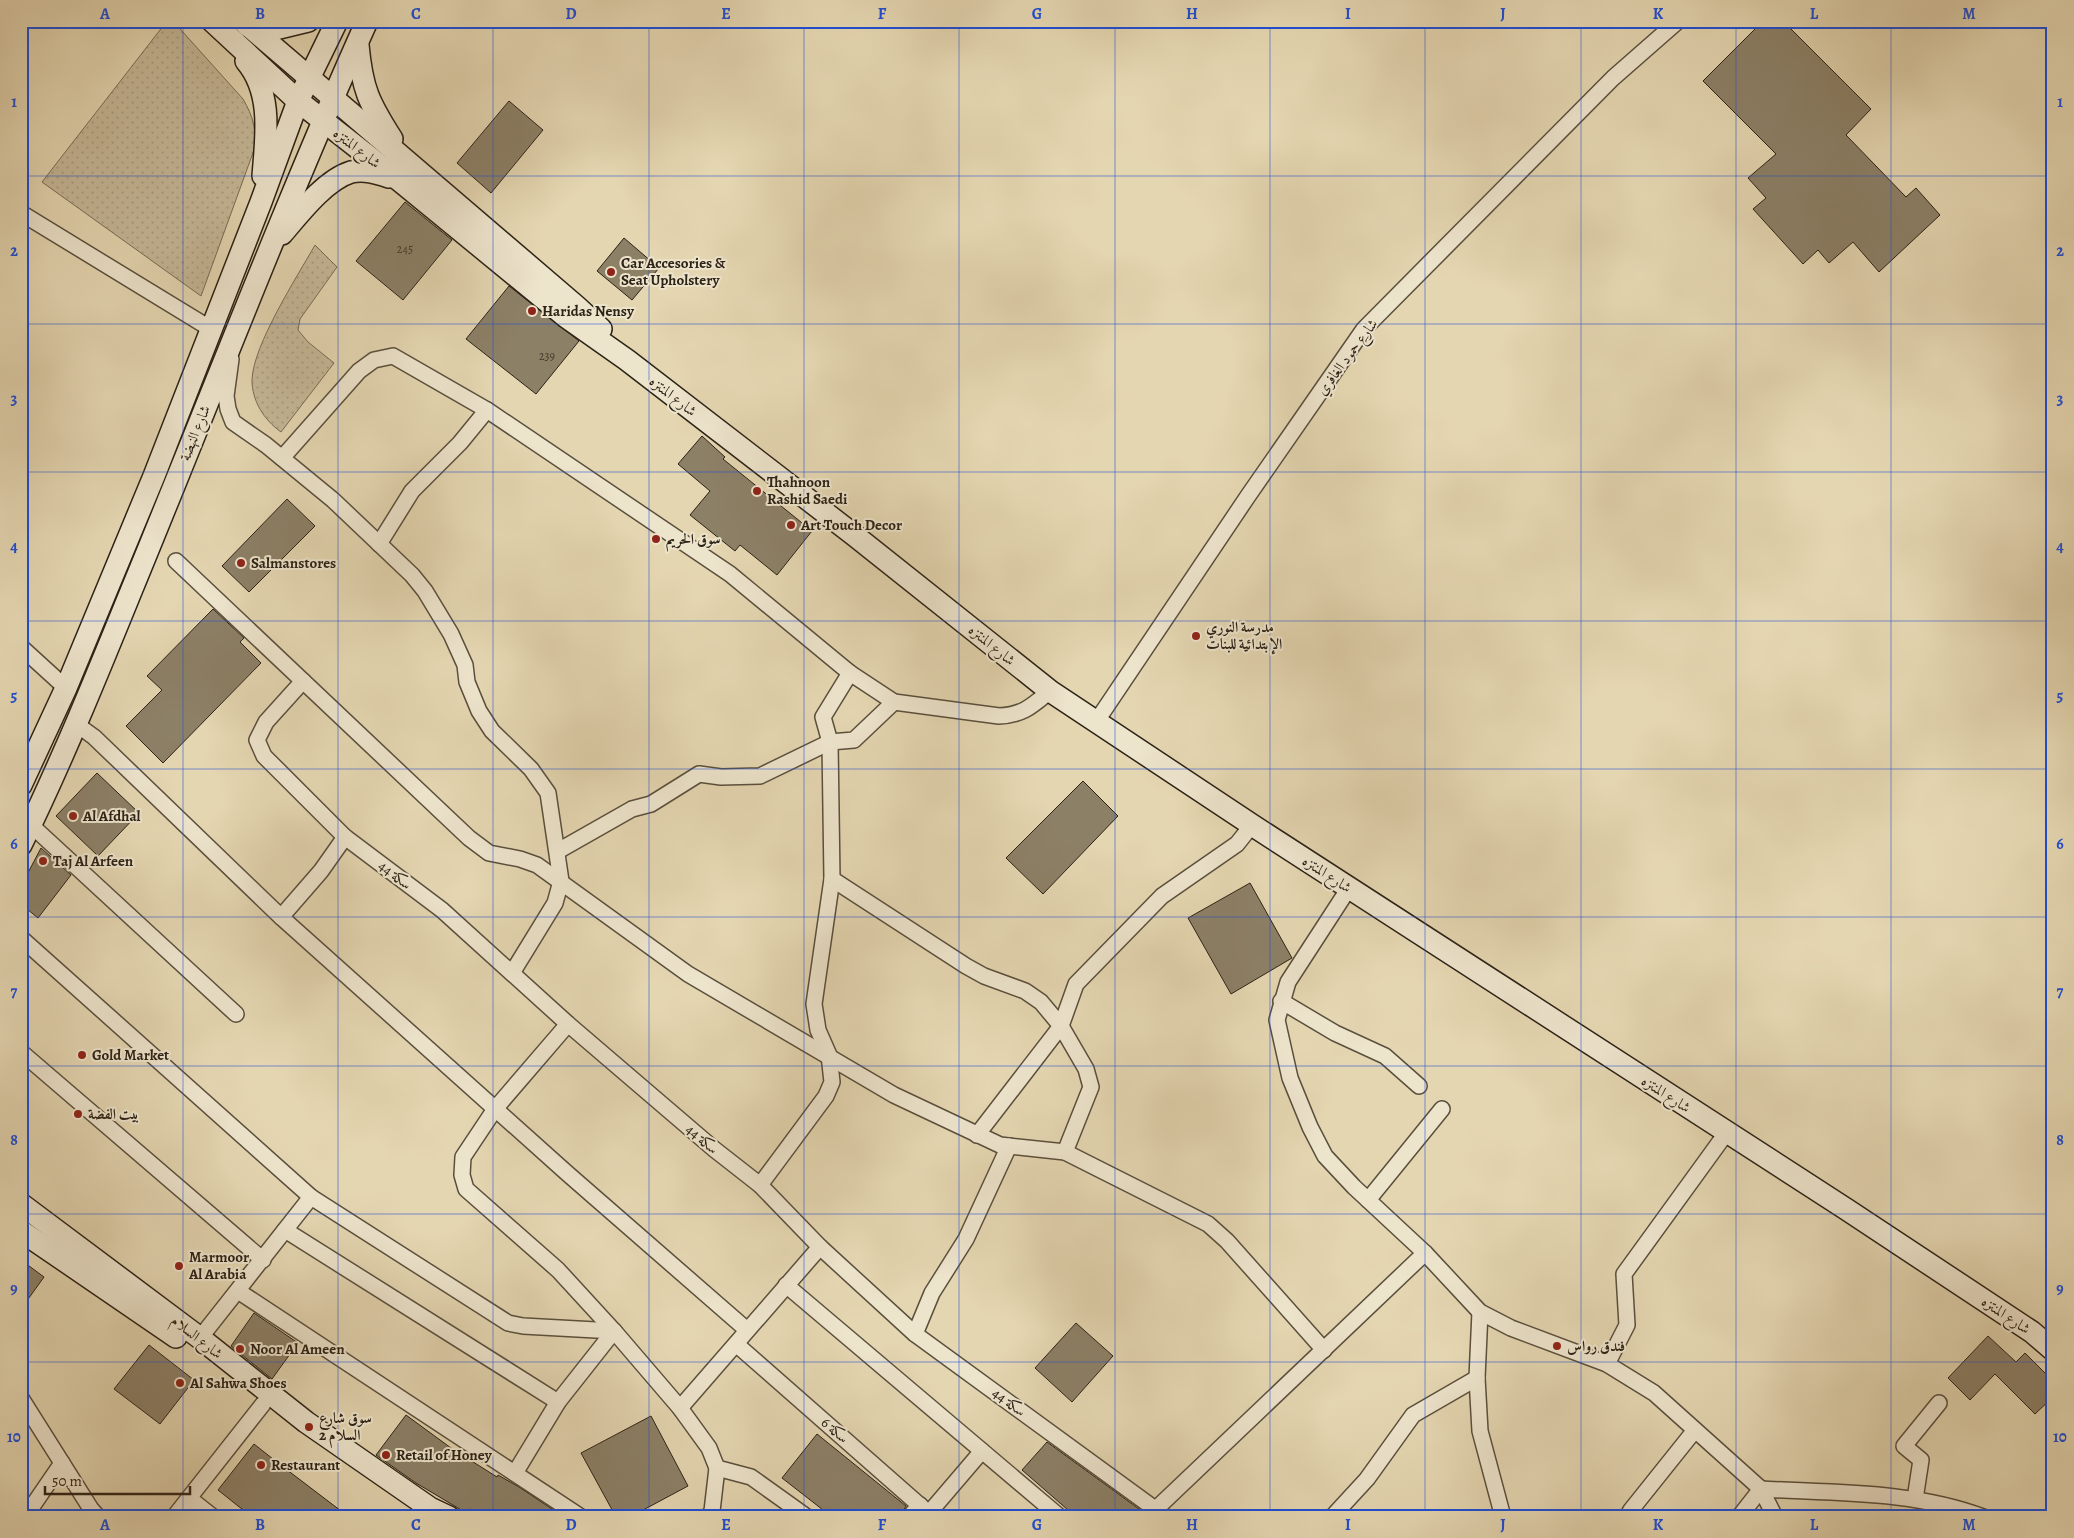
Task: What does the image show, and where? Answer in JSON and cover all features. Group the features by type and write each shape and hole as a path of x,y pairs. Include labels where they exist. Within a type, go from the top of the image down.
{"street":[{"path":"246,23 275,29 308,21"},
{"name":"شارع النهضة","path":"21,785 66,688 154,476 261,202 298,101 337,21"},
{"name":"شارع النهضة","path":"21,845 76,724 268,252 367,21"},
{"name":"شارع حمود الغافري","path":"1096,722 1248,496 1364,329 1613,78 1678,21"},
{"name":"شارع المنتزه","path":"246,23 576,306 598,326 627,360"},
{"path":"215,25 253,70 265,103 267,126 261,202"},
{"name":"شارع المنتزه","path":"215,25 298,101 400,181 566,317 627,360 854,535 1050,691 1252,825 2016,1321 2053,1350"},
{"path":"358,41 360,70 366,94 374,112 403,156"},
{"path":"268,252 306,207 330,184 341,177 352,172 372,172 400,181"},
{"path":"21,213 211,328"},
{"path":"235,334 226,396 233,422 282,458 333,500 412,575 425,591 451,634 465,665 467,682 479,711 492,732 531,769 548,792 561,881 555,903 512,973"},
{"path":"282,458 359,371 374,360 393,356 487,410 730,574 850,674 894,702 999,716 1013,716 1027,709 1050,691"},
{"path":"380,544 412,491 460,443 487,410"},
{"path":"176,561 469,838 489,853 520,859 537,865 688,974 894,1095 1000,1145 1065,1152 1208,1224 1227,1241 1324,1350"},
{"path":"21,647 66,688"},
{"path":"760,1185 826,1096 832,1082 828,1055 818,1030 814,1004 832,879 830,742 823,717 850,674"},
{"name":"سكة 44","path":"302,681 266,722 257,740 264,756 345,837 442,910 568,1024 714,1149 760,1185 820,1247 915,1334 1162,1512"},
{"path":"558,851 632,809 651,804 699,774 760,776 830,742 854,740 894,702"},
{"path":"76,724 94,737 281,917 495,1109 747,1330"},
{"path":"31,825 236,1014"},
{"path":"978,1135 1061,1026 1076,984 1090,968 1162,896 1237,844 1252,825"},
{"path":"281,917 321,872 345,837"},
{"path":"832,879 966,966 1033,996 1041,1002 1061,1026 1086,1069 1091,1087 1065,1152"},
{"path":"1349,888 1288,982 1277,1020 1290,1078 1310,1127 1325,1156 1368,1200 1426,1253 1480,1312 1511,1328 1607,1364 1654,1394 1761,1489 1775,1517"},
{"path":"21,938 311,1197 508,1323 523,1326 614,1331"},
{"path":"1282,1000 1334,1033 1385,1056 1419,1086"},
{"path":"568,1024 495,1109 463,1157 462,1175 466,1189 558,1270 614,1331 680,1408 709,1448 716,1468 712,1511 708,1517"},
{"path":"21,1052 263,1260"},
{"path":"1368,1200 1442,1110"},
{"path":"1607,1364 1627,1325 1624,1274 1727,1132"},
{"path":"915,1334 932,1293 966,1239 1009,1146"},
{"path":"200,1338 311,1197"},
{"name":"شارع السلام","path":"21,1204 200,1338 306,1422 430,1508 449,1517"},
{"path":"285,1230 558,1402"},
{"name":"شارع السلام","path":"21,1231 190,1346 263,1404 417,1517"},
{"path":"680,1408 820,1247"},
{"path":"1162,1512 1324,1350 1426,1253"},
{"path":"786,1285 1060,1517"},
{"path":"238,1291 580,1517"},
{"path":"1480,1312 1477,1378 1480,1430 1503,1517"},
{"path":"515,1473 558,1402 614,1331"},
{"name":"سكة 6","path":"736,1344 927,1512"},
{"path":"1332,1517 1367,1479 1414,1415 1477,1378"},
{"path":"21,1398 98,1517"},
{"path":"1915,1499 1921,1460 1904,1446 1939,1403"},
{"path":"174,1517 263,1404"},
{"path":"1628,1517 1631,1510 1695,1430"},
{"path":"909,1517 927,1512 982,1451"},
{"path":"25,1517 62,1463"},
{"path":"716,1468 750,1477 807,1517"},
{"path":"1761,1489 1915,1499 1970,1512 1983,1517"},
{"path":"1738,1517 1761,1489"},
{"path":"189,1498 212,1517"}],"shaded area":[{"path":"167,21 173,21 243,99 252,117 254,130 254,150 201,296 42,182"},
{"path":"315,245 337,267 300,319 298,330 308,342 334,363 281,432 264,416 257,403 252,380 254,365 277,311"}],"building":[{"path":"1763,21 1783,21 1871,109 1846,135 1906,197 1916,188 1940,215 1879,272 1853,242 1829,263 1818,250 1803,264 1753,209 1766,198 1748,178 1776,154 1703,81"},
{"path":"509,101 543,130 491,193 457,163"},
{"path":"405,202 452,240 403,300 356,261"},
{"path":"624,238 659,268 632,300 597,271"},
{"path":"509,286 579,341 536,394 466,339"},
{"path":"702,436 725,457 723,459 812,531 777,575 740,545 735,551 690,515 710,491 678,464"},
{"path":"287,499 315,526 249,592 222,566"},
{"path":"213,609 244,638 240,642 261,663 163,763 126,726 162,690 147,676"},
{"path":"97,773 139,813 98,856 56,816"},
{"path":"1083,781 1118,816 1043,894 1006,858"},
{"path":"41,848 71,875 38,918 21,904 21,886"},
{"path":"1250,883 1292,958 1231,994 1188,918"},
{"path":"21,1260 44,1277 21,1309"},
{"path":"254,1313 298,1343 272,1379 231,1346"},
{"path":"1076,1323 1113,1356 1072,1402 1035,1368"},
{"path":"1988,1336 2016,1362 2025,1353 2053,1381 2053,1397 2035,1414 1995,1374 1970,1400 1948,1378"},
{"path":"149,1345 194,1380 160,1424 114,1389"},
{"path":"406,1415 451,1448 497,1477 498,1475 519,1487 564,1517 484,1517 470,1509 468,1514 416,1483 376,1455"},
{"path":"651,1416 688,1486 630,1517 616,1517 581,1453"},
{"path":"817,1434 906,1506 900,1517 832,1517 782,1478"},
{"path":"1047,1442 1150,1517 1076,1517 1022,1470"},
{"path":"254,1444 349,1517 253,1517 238,1506 218,1490"}],"place":[{"name":"Car Accesories & Seat Upholstery","path":"611,272"},
{"name":"Haridas Nensy","path":"532,311"},
{"name":"Thahnoon Rashid Saedi","path":"757,491"},
{"name":"Art Touch Decor","path":"791,525"},
{"name":"سوق الحريم","path":"656,539"},
{"name":"Salmanstores","path":"241,563"},
{"name":"مدرسة النوري الإبتدائية للبنات","path":"1196,636"},
{"name":"Al Afdhal","path":"73,816"},
{"name":"Taj Al Arfeen","path":"43,861"},
{"name":"Gold Market","path":"82,1055"},
{"name":"بيت الفضة","path":"78,1114"},
{"name":"Marmoor Al Arabia","path":"179,1266"},
{"name":"فندق رواس","path":"1557,1346"},
{"name":"Noor Al Ameen","path":"240,1349"},
{"name":"Al Sahwa Shoes","path":"180,1383"},
{"name":"سوق شارع السلام 2","path":"309,1427"},
{"name":"Retail of Honey","path":"386,1455"},
{"name":"Restaurant","path":"261,1465"}]}
